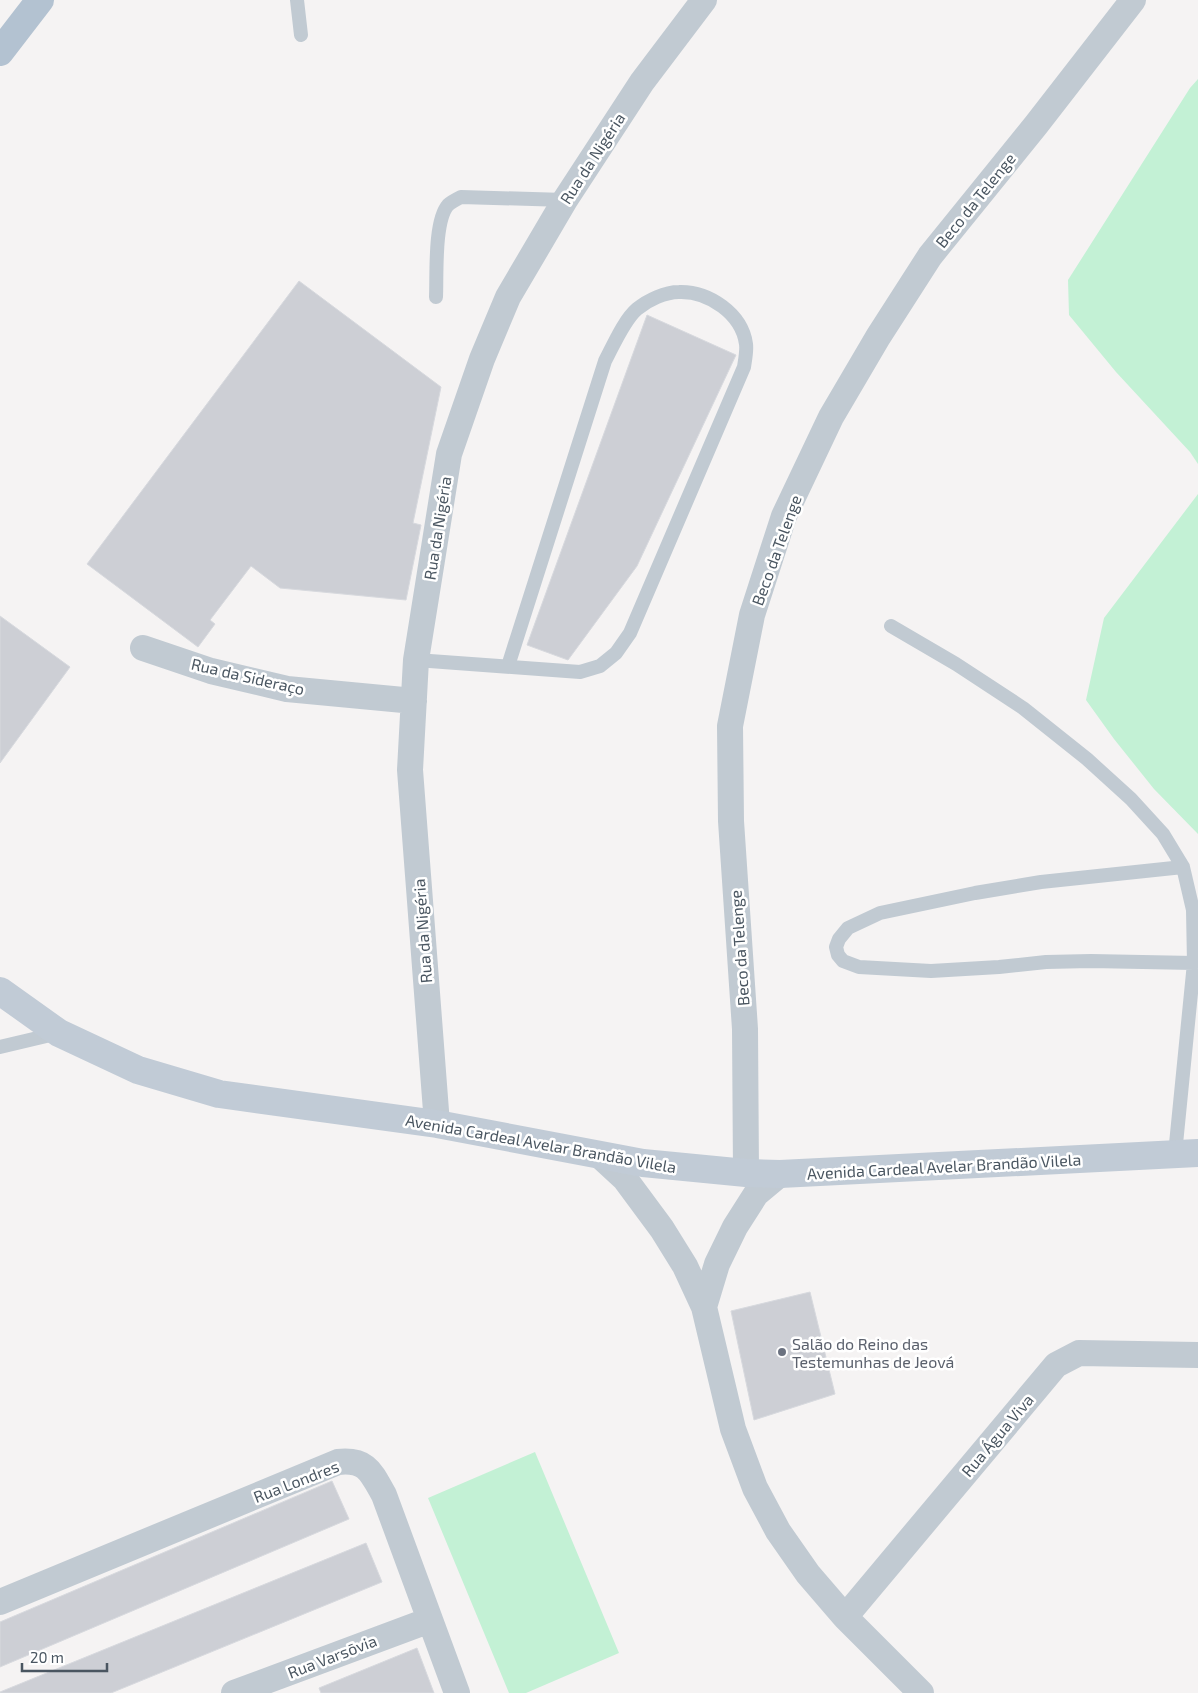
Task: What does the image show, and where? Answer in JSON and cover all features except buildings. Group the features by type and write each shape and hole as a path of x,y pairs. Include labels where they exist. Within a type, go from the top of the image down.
{"main road":[{"path":"0,52 40,0"},
{"name":"Avenida Cardeal Avelar Brandão Vilela","path":"0,991 59,1033 138,1070 219,1094 437,1124 643,1163 746,1173 780,1174 1187,1154"}],"street":[{"name":"Rua da Nigéria","path":"437,1124 410,770 416,660 449,454 482,359 508,298 564,200 642,82 704,0"},
{"name":"Beco da Telenge","path":"746,1173 745,1029 731,820 730,726 752,615 784,516 831,417 878,337 930,256 1036,125 1133,0"},
{"name":"Rua da Sideraço","path":"143,648 211,671 287,689 414,702"},
{"path":"599,1155 625,1179 662,1229 685,1266 704,1307 733,1429 755,1488 778,1531 808,1574 845,1617 921,1693"},
{"path":"704,1307 717,1264 735,1227 756,1194 780,1174"},
{"name":"Rua Água Viva","path":"845,1617 1056,1365 1080,1353 1198,1355"},
{"name":"Rua Londres","path":"0,1602 338,1462 353,1461 369,1470 384,1495 457,1693"},
{"name":"Rua Varsōvia","path":"234,1693 430,1620"}],"lane":[{"path":"297,0 301,35"},
{"path":"436,297 438,234 440,220 448,205 461,197 564,200"},
{"path":"416,660 580,672 600,666 616,653 630,632 744,367 746,345 739,323 722,306 703,295 679,292 657,297 636,309 612,346 605,361 508,666"},
{"path":"891,626 956,664 1023,708 1087,759 1131,798 1163,834 1183,867 1193,910 1194,963 1187,1154"},
{"path":"1183,867 1042,882 975,893 880,913 848,928 838,939 836,947 838,955 843,961 859,966 931,972 1046,962 1194,963"},
{"path":"0,1047 59,1033"}],"green space":[{"path":"1198,79 1198,464 1190,452 1116,372 1069,315 1068,280 1190,88"},
{"path":"1198,494 1198,834 1154,789 1086,700 1104,618"},
{"path":"535,1452 619,1653 526,1693 509,1693 428,1498"}],"place":[{"name":"Salão do Reino das Testemunhas de Jeová","path":"782,1352"}]}
